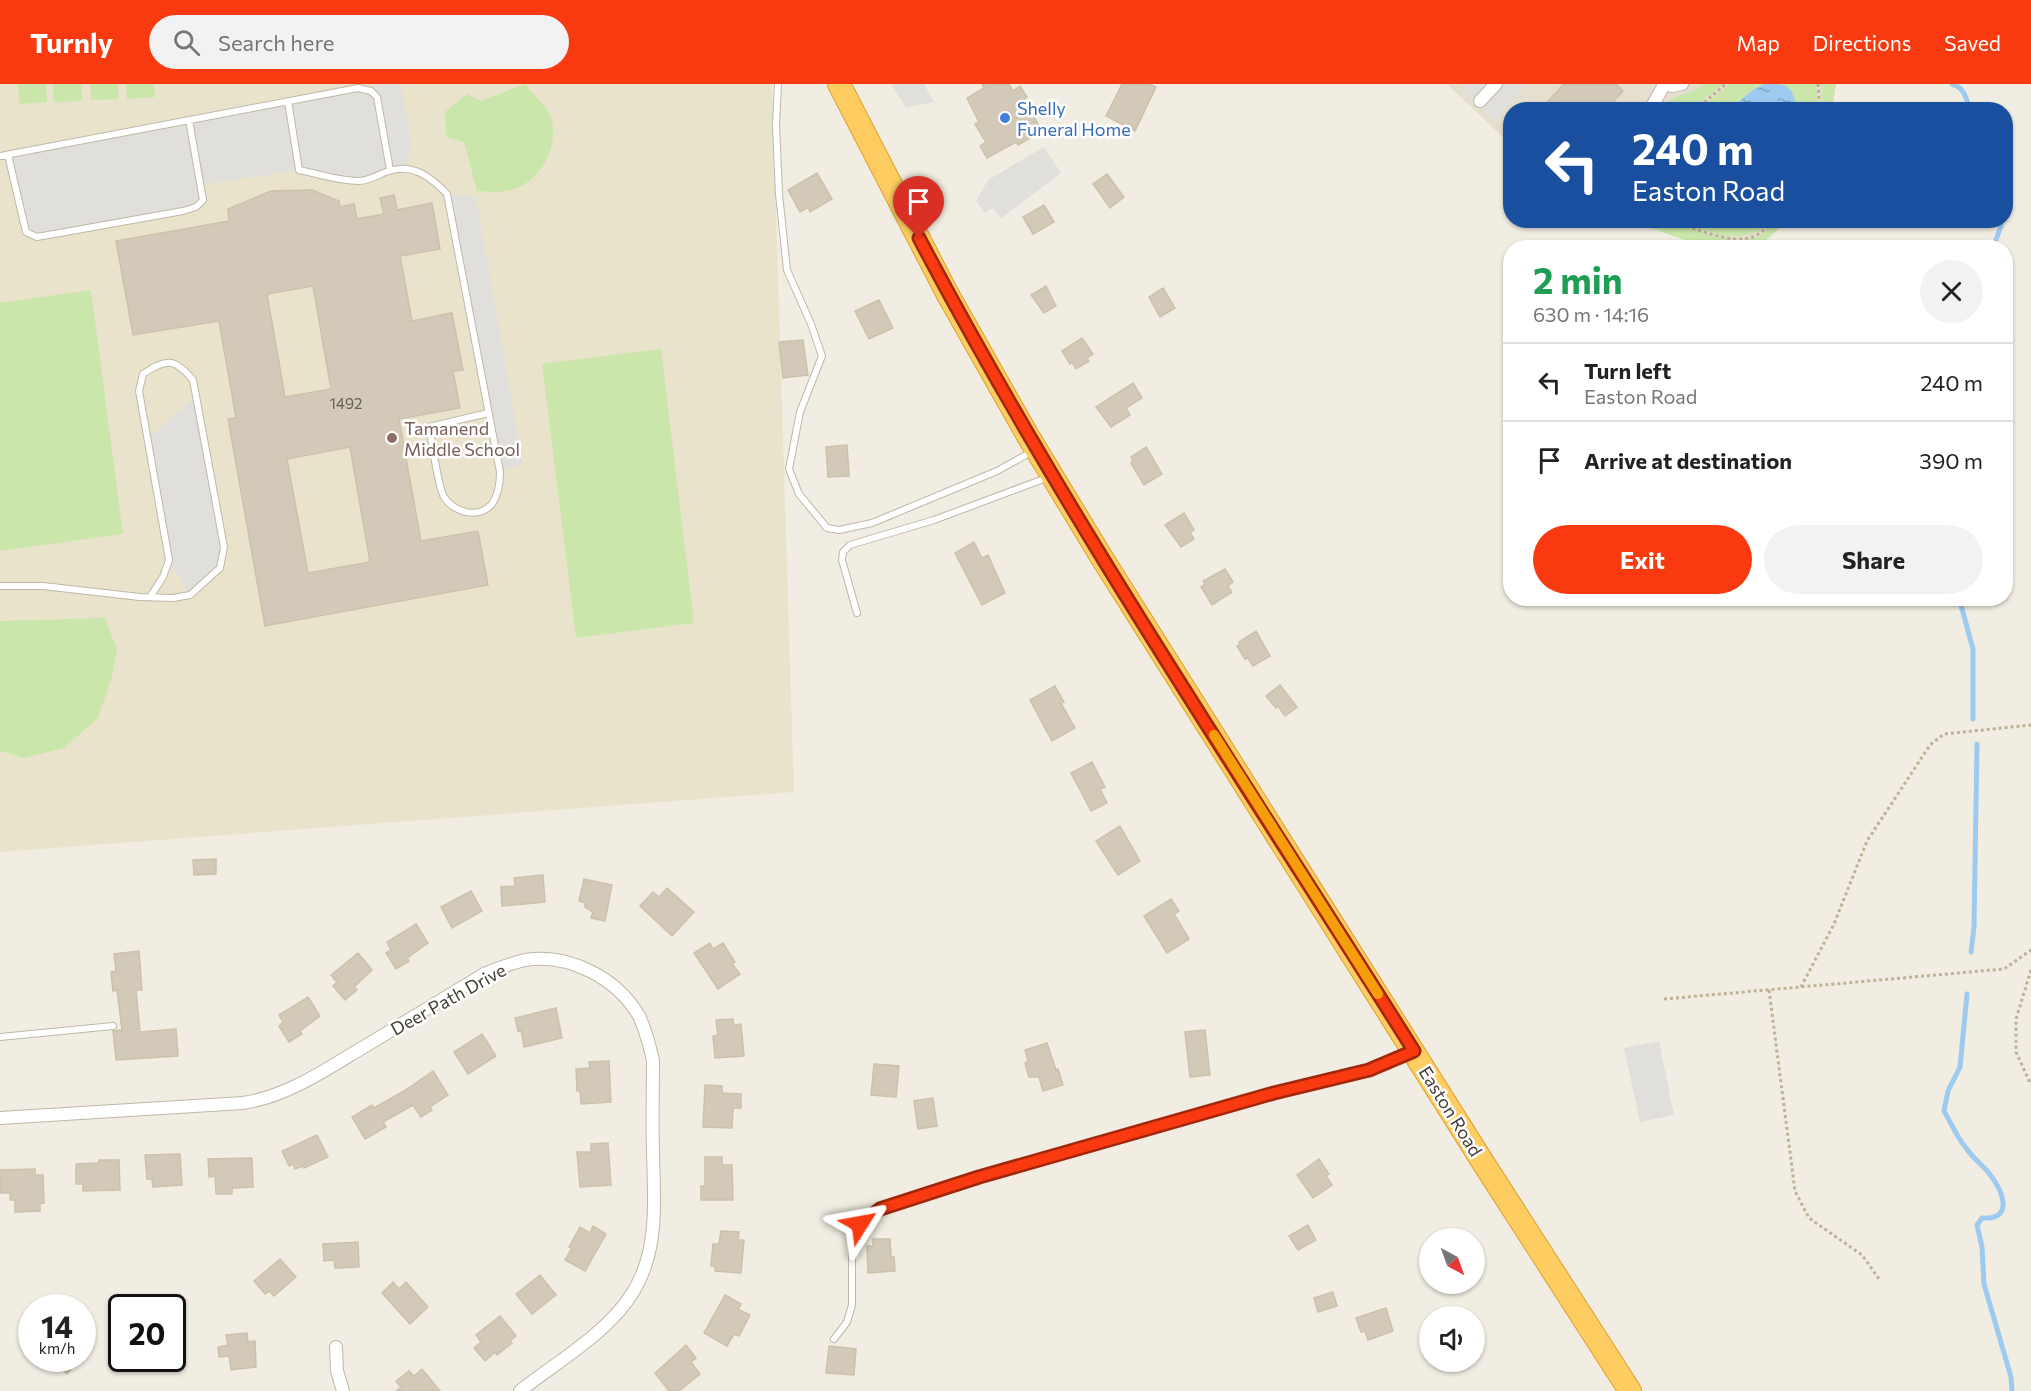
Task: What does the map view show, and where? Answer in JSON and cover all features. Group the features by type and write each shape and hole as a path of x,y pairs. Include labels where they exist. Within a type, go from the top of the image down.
{"highway":[{"name":"Easton Road","path":"838,84 943,284 1036,449 1107,566 1484,1164 1630,1391"}],"street":[{"path":"1480,101 1496,84"},
{"path":"1654,102 1663,85 1682,84"},
{"name":"Deer Path Drive","path":"0,1118 260,1101 309,1080 486,973 510,964 543,959 567,962 590,970 628,1001 648,1037 653,1060 654,1228 650,1256 634,1291 621,1310 603,1328 520,1391"},
{"path":"336,1347 337,1371 343,1391"}],"lane":[{"path":"778,84 776,125 779,194 787,270 811,324 822,356 800,412 789,469 799,494 827,528 840,530 872,523 921,503 997,471 1036,449"},
{"path":"189,120 203,200 196,207 37,237 26,232 4,156 189,120 358,88 371,91 377,97 390,170"},
{"path":"288,101 299,170 363,182 390,170 406,167 433,179 447,194 500,472 500,489 492,504 478,513 464,512 450,505 442,494 429,427 488,413"},
{"path":"0,586 43,586 150,597 174,598 190,595 220,568 224,547 193,380 184,369 172,362 158,363 143,374 139,391 169,560 163,577 150,597"},
{"path":"857,613 842,560 843,552 850,545 934,520 1052,475"},
{"path":"0,1037 113,1026"},
{"path":"834,1339 847,1322 852,1305 852,1242 860,1224 880,1209 979,1177 1274,1093 1369,1070 1414,1051"}],"path":[{"path":"1705,102 1726,84"},
{"path":"1818,84 1819,102"},
{"path":"1695,228 1739,239 1758,234 1765,228"},
{"path":"1801,987 1834,924 1867,841 1930,745 1944,734 2031,725"},
{"path":"1664,999 2004,969 2031,950"},
{"path":"2031,970 2016,1019 2016,1052 2031,1086"},
{"path":"1769,990 1796,1191 1809,1218 1862,1255 1879,1279"}],"shaded area":[{"name":"Tamanend Middle School","path":"0,84 772,84 794,792 0,852"},
{"path":"381,84 401,84 412,147 406,167 345,180 299,170 202,185 203,200 196,207 37,237 26,232 8,155"},
{"path":"924,84 934,102 906,107 891,85"},
{"path":"1447,84 1836,84 1833,102 1503,102 1503,137"},
{"path":"1466,84 1528,84 1512,102 1503,102 1503,111 1495,120 1461,89"},
{"path":"1044,147 1061,173 1001,218 992,208 985,213 976,201 988,180"},
{"path":"447,194 476,196 523,464 500,472"},
{"path":"1652,228 1779,228 1767,240 1685,240"},
{"path":"196,396 224,547 220,568 190,595 169,560 148,439"},
{"path":"1659,1041 1674,1115 1640,1122 1624,1048"}],"green space":[{"path":"18,84 46,84 47,102 19,104"},
{"path":"53,84 81,84 82,101 54,102"},
{"path":"90,84 118,84 119,99 91,100"},
{"path":"126,84 154,84 155,97 127,99"},
{"path":"525,84 551,117 553,129 549,153 537,174 517,188 498,192 477,191 464,142 446,137 445,112 467,94 481,101"},
{"path":"1704,84 1723,84 1701,102 1667,102 1673,98"},
{"path":"1730,84 1816,84 1817,102 1708,102"},
{"path":"1820,84 1836,84 1833,102 1822,102"},
{"path":"1652,228 1690,228 1735,240 1685,240"},
{"path":"1699,228 1762,228 1749,235 1726,236"},
{"path":"1768,228 1779,228 1767,240 1744,240 1758,237"},
{"path":"91,290 123,534 0,551 0,303"},
{"path":"661,349 694,623 576,638 542,364"},
{"path":"105,618 117,649 111,680 98,718 64,748 24,758 0,751 0,621"}],"water":[{"path":"1764,84 1784,85 1791,90 1795,102 1738,102"}],"building":[{"name":"Shelly Funeral Home","path":"982,84 1009,84 1013,91 1020,86 1027,97 1024,99 1042,131 1018,145 1016,142 987,158 980,146 986,142 975,124 979,122 967,98 984,88"},
{"path":"1122,84 1150,84 1156,87 1135,131 1106,116"},
{"path":"1564,84 1616,84 1623,91 1613,102 1547,102"},
{"path":"817,173 832,199 810,212 808,207 800,212 788,190"},
{"path":"1107,174 1124,197 1110,208 1093,184"},
{"name":"Tamanend Middle School","path":"312,190 339,201 340,207 354,204 357,219 384,214 380,198 394,195 397,210 432,203 440,249 400,256 412,321 452,313 463,370 453,371 460,408 399,419 421,541 478,531 488,585 265,626 228,419 236,418 219,321 133,335 116,241 229,221 228,209 271,191","holes":["313,286 331,389 285,397 267,294","350,447 370,562 308,573 287,459"]},
{"path":"1044,205 1054,222 1033,234 1023,217"},
{"path":"1046,286 1056,306 1044,313 1031,295"},
{"path":"1163,288 1175,308 1160,317 1149,297"},
{"path":"879,300 893,328 869,339 855,311"},
{"path":"1082,338 1093,354 1087,358 1089,361 1076,369 1062,351"},
{"path":"803,340 808,375 783,378 779,342"},
{"path":"1133,383 1142,398 1126,408 1130,415 1111,427 1096,407"},
{"path":"847,445 849,476 828,477 826,447"},
{"path":"1146,447 1162,474 1144,485 1131,463 1133,461 1131,457"},
{"path":"1184,513 1194,530 1190,532 1194,539 1181,547 1165,525"},
{"path":"974,542 982,558 988,555 1005,593 982,605 955,553"},
{"path":"1225,569 1233,582 1228,586 1232,592 1212,605 1201,587 1205,584 1203,581"},
{"path":"1256,631 1270,656 1253,666 1248,658 1245,659 1237,646 1239,642"},
{"path":"1280,685 1297,707 1285,716 1278,706 1276,708 1266,696"},
{"path":"1055,686 1064,702 1061,703 1075,728 1052,741 1030,700"},
{"path":"1092,762 1105,787 1100,789 1107,803 1091,811 1071,773"},
{"path":"1120,826 1140,861 1118,875 1096,841"},
{"path":"216,859 216,874 194,875 193,860"},
{"path":"543,875 545,902 502,906 501,887 515,886 514,878"},
{"path":"584,879 612,885 605,921 591,918 593,912 585,907 585,903 579,901"},
{"path":"667,888 694,912 672,936 640,906 653,892 659,897"},
{"path":"471,891 482,911 452,928 441,907"},
{"path":"1171,899 1179,911 1174,914 1189,939 1167,953 1144,916"},
{"path":"416,924 428,943 407,958 409,961 396,969 386,953 391,950 387,942"},
{"path":"710,943 713,949 723,943 735,962 732,964 740,974 718,989 694,953"},
{"path":"139,951 142,990 136,990 140,1032 176,1029 178,1056 116,1060 113,1031 122,1030 117,990 113,991 111,972 116,971 114,954"},
{"path":"358,953 372,970 354,987 357,990 345,1000 333,986 337,982 331,975"},
{"path":"308,997 320,1016 300,1031 302,1034 289,1042 279,1026 283,1022 279,1015"},
{"path":"556,1008 562,1038 524,1047 521,1030 518,1031 515,1018"},
{"path":"733,1019 734,1025 741,1024 744,1056 715,1058 713,1036 718,1035 716,1020"},
{"path":"1205,1030 1210,1075 1190,1077 1185,1032"},
{"path":"482,1034 496,1056 468,1074 454,1052"},
{"path":"1047,1043 1063,1085 1043,1091 1039,1077 1029,1077 1025,1063 1028,1061 1025,1050"},
{"path":"609,1061 611,1102 581,1104 580,1091 577,1091 576,1069 590,1068 589,1062"},
{"path":"874,1064 899,1066 896,1097 871,1095"},
{"path":"433,1071 448,1095 430,1107 432,1110 421,1117 413,1105 383,1122 386,1127 365,1139 352,1117 404,1091"},
{"path":"705,1085 722,1086 722,1093 741,1094 741,1108 733,1108 732,1128 703,1127"},
{"path":"933,1098 937,1126 918,1129 914,1101"},
{"path":"317,1135 328,1157 304,1168 303,1166 295,1169 293,1164 289,1166 282,1151"},
{"path":"608,1143 611,1185 580,1187 577,1152 591,1152 591,1144"},
{"path":"180,1154 182,1185 153,1187 152,1179 147,1179 145,1155"},
{"path":"705,1157 722,1157 722,1165 732,1165 733,1200 701,1200 701,1186 705,1186"},
{"path":"252,1158 253,1187 232,1188 232,1194 216,1194 215,1176 209,1177 208,1159"},
{"path":"1319,1159 1329,1174 1326,1176 1332,1185 1313,1198 1297,1175"},
{"path":"99,1160 119,1160 120,1190 83,1191 83,1184 76,1184 76,1164 99,1163"},
{"path":"35,1169 35,1175 43,1175 44,1203 40,1204 40,1211 15,1212 15,1200 10,1200 10,1193 0,1193 0,1170"},
{"path":"1308,1225 1316,1240 1298,1250 1289,1236"},
{"path":"593,1226 606,1234 585,1271 565,1260 580,1227 590,1233"},
{"path":"721,1231 739,1232 738,1240 744,1240 741,1273 715,1271 715,1267 711,1266 713,1244 719,1244"},
{"path":"873,1239 890,1239 895,1271 868,1273 867,1246 873,1246"},
{"path":"358,1242 359,1267 335,1268 334,1260 324,1261 323,1244"},
{"path":"280,1259 296,1277 274,1296 269,1291 265,1294 254,1281"},
{"path":"540,1275 556,1295 532,1314 516,1294"},
{"path":"393,1282 399,1289 406,1282 428,1307 410,1324 382,1293"},
{"path":"1333,1292 1337,1306 1318,1312 1314,1298"},
{"path":"725,1295 741,1304 738,1309 750,1315 739,1336 734,1334 727,1346 704,1333"},
{"path":"1386,1308 1393,1331 1368,1340 1365,1331 1361,1332 1356,1318"},
{"path":"500,1316 516,1336 510,1341 512,1343 497,1355 495,1352 485,1361 474,1348 481,1342 476,1335"},
{"path":"247,1333 248,1342 255,1341 256,1367 231,1370 229,1356 219,1357 218,1347 228,1345 226,1335"},
{"path":"686,1345 696,1358 691,1362 700,1374 679,1391 669,1391 655,1373"},
{"path":"829,1346 856,1349 854,1375 826,1373"},
{"path":"422,1369 440,1391 396,1391 401,1387 396,1381 409,1371 414,1376"}],"waterway":[{"path":"1952,84 1962,91 1967,102"},
{"path":"1996,240 2000,228"},
{"path":"1961,606 1973,649 1973,719"},
{"path":"1971,952 1974,927 1977,744"},
{"path":"1967,994 1960,1067 1948,1091 1944,1111 1963,1144 1998,1187 2003,1202 2003,1209 1999,1214 1982,1218 1977,1225 1982,1247 1984,1284 2011,1377 2012,1391"}],"slow traffic":[{"path":"1214,735 1378,994"}],"place":[{"name":"Shelly Funeral Home","path":"1005,118"},
{"name":"Tamanend Middle School","path":"392,438"}],"route":[{"path":"860,1224 880,1209 979,1177 1274,1093 1369,1070 1414,1051 1102,558 1028,436 919,238"}]}
